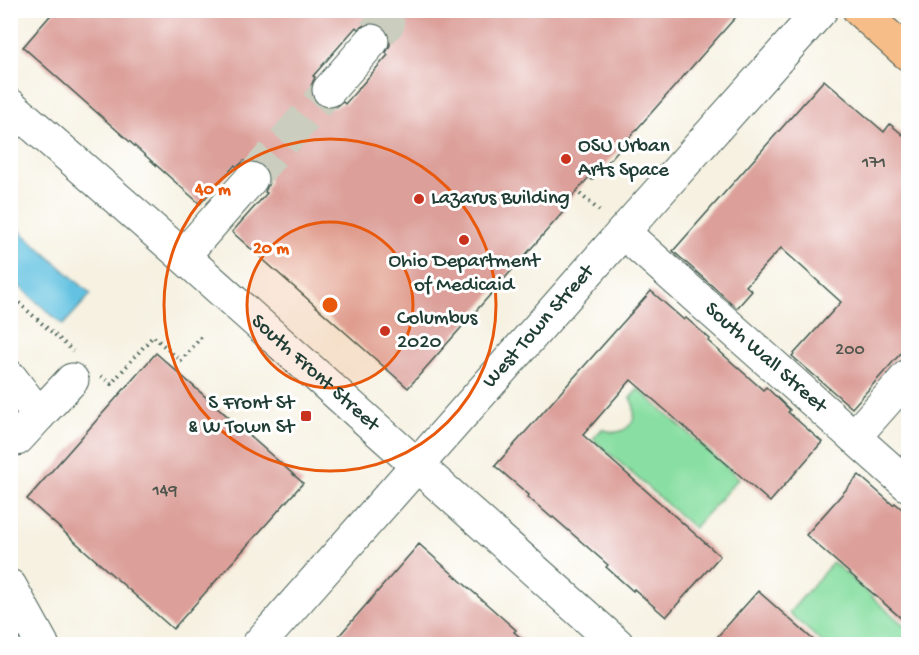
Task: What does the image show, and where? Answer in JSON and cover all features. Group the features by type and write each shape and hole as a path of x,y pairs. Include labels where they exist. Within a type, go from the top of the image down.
{"main road":[{"path":"859,10 909,54"}],"street":[{"name":"West Town Street","path":"259,645 821,10"},
{"path":"329,90 372,41"},
{"name":"South Front Street","path":"10,105 183,256 617,645"},
{"path":"183,256 251,179"},
{"name":"South Wall Street","path":"623,232 909,485"},
{"path":"17,439 82,369"},
{"path":"854,437 909,376"},
{"path":"10,377 39,415"},
{"path":"10,586 42,645"}],"path":[{"path":"10,296 82,369 111,384 153,336 181,361 202,336"}],"green space":[{"path":"638,389 739,478 694,528 593,439 602,429 618,432 630,426 634,413 630,398"},
{"path":"833,562 908,629 908,644 824,644 789,613"}],"water":[{"path":"11,223 91,294 63,325 11,279"}],"building":[{"name":"Lazarus Building","path":"55,10 742,10 592,180 589,177 562,208 565,210 408,388 232,232 267,193 265,192 269,183 269,174 264,165 254,161 244,161 237,167 235,165 200,204 23,47","holes":["367,23 376,23 385,27 390,36 390,45 386,53 388,55 345,104 343,102 336,107 326,108 317,104 311,95 311,86 315,77 313,76 356,27 358,29"]},
{"path":"824,80 884,132 890,124 909,140 909,344 852,408 792,356 841,302 781,248 746,286 752,291 737,308 673,251"},
{"path":"651,291 710,339 708,341 763,390 766,387 790,410 788,412 822,442 770,502 631,380 583,435 720,556 666,617 634,589 633,591 606,567 608,565 495,466"},
{"path":"156,353 303,483 173,629 27,499"},
{"path":"859,475 893,505 895,503 909,515 909,625 806,535"},
{"path":"419,544 516,630 514,632 529,645 331,645"},
{"path":"758,591 819,645 710,645"}],"tunnel":[{"path":"372,10 388,24 372,41"},
{"path":"251,179 329,90"}],"place":[{"name":"OSU Urban Arts Space","path":"566,159"},
{"name":"Lazarus Building","path":"419,199"},
{"name":"Ohio Department of Medicaid","path":"464,240"},
{"name":"Columbus 2020","path":"385,331"},
{"name":"S Front St & W Town St","path":"306,416"}]}
